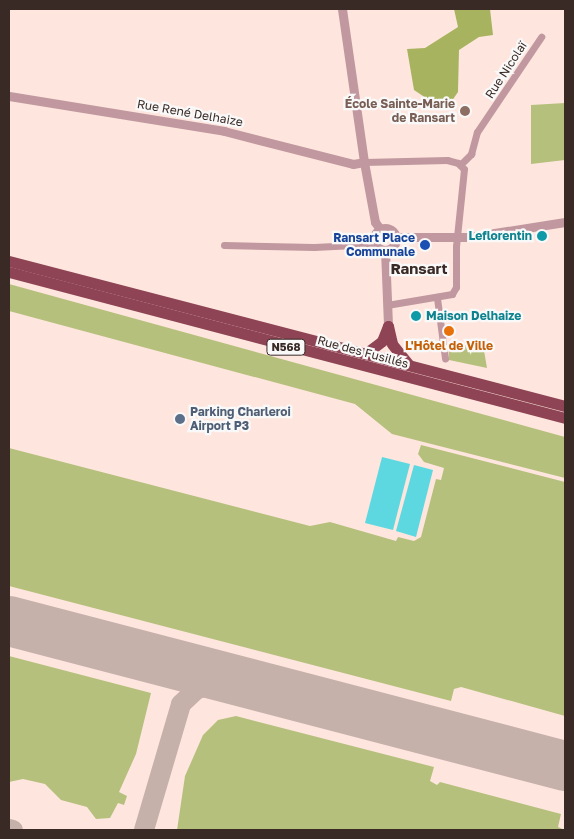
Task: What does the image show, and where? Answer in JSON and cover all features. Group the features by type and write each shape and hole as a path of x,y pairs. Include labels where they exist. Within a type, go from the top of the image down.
{"highway":[{"name":"Rue des Fusillés","path":"9,262 565,406"},
{"name":"Rue des Fusillés","path":"9,272 565,418"},
{"path":"365,354 382,341 388,326"},
{"path":"388,326 392,344 410,366"}],"street":[{"path":"342,9 364,162 375,222 380,230"},
{"name":"Rue Nicolaï","path":"460,165 471,154 477,132 541,37"},
{"name":"Rue René Delhaize","path":"9,96 214,130 353,164 364,162"},
{"path":"364,162 441,160 460,165 464,178 458,238 456,287 452,294 387,305"},
{"path":"375,244 375,236 380,230 389,229 396,237 458,238 565,222"},
{"path":"224,245 314,247 375,244 385,250 392,248 396,237"},
{"path":"385,250 388,326"},
{"path":"437,298 445,358"}],"green space":[{"path":"454,9 490,9 493,35 479,37 459,50 458,92 449,105 426,98 414,90 407,49 425,48 458,27"},
{"path":"565,103 565,160 531,164 531,105"},
{"path":"9,284 565,437 565,478 392,434 355,404 9,311"},
{"path":"482,339 487,368 449,360 449,351"},
{"path":"421,445 565,482 565,716 461,687 454,689 451,701 9,586 9,448 310,526 330,522 396,541 398,537 414,541 421,537 436,479 441,480 444,468 424,462 418,454"},
{"path":"9,656 151,693 136,754 119,792 127,796 124,805 118,803 110,818 96,819 87,807 61,800 45,784 23,779 9,782"},
{"path":"236,716 434,767 430,781 437,785 440,782 561,814 558,827 565,830 177,830 185,776 203,735 218,720"}],"water":[{"path":"382,457 410,464 393,530 365,523"},
{"path":"414,465 433,470 416,537 396,531"}],"taxiway":[{"path":"9,624 25,626"},
{"path":"144,830 181,704 197,689 233,680"},
{"path":"9,829 13,830"}],"runway":[{"path":"9,621 565,766"}],"place":[{"name":"École Sainte-Marie de Ransart","path":"465,111"},
{"name":"Leflorentin","path":"542,236"},
{"name":"Ransart Place Communale","path":"425,245"},
{"name":"Maison Delhaize","path":"416,316"},
{"name":"L'Hôtel de Ville","path":"449,331"},
{"name":"Parking Charleroi Airport P3","path":"180,419"}],"district":[{"name":"Ransart","path":"419,269"}]}
